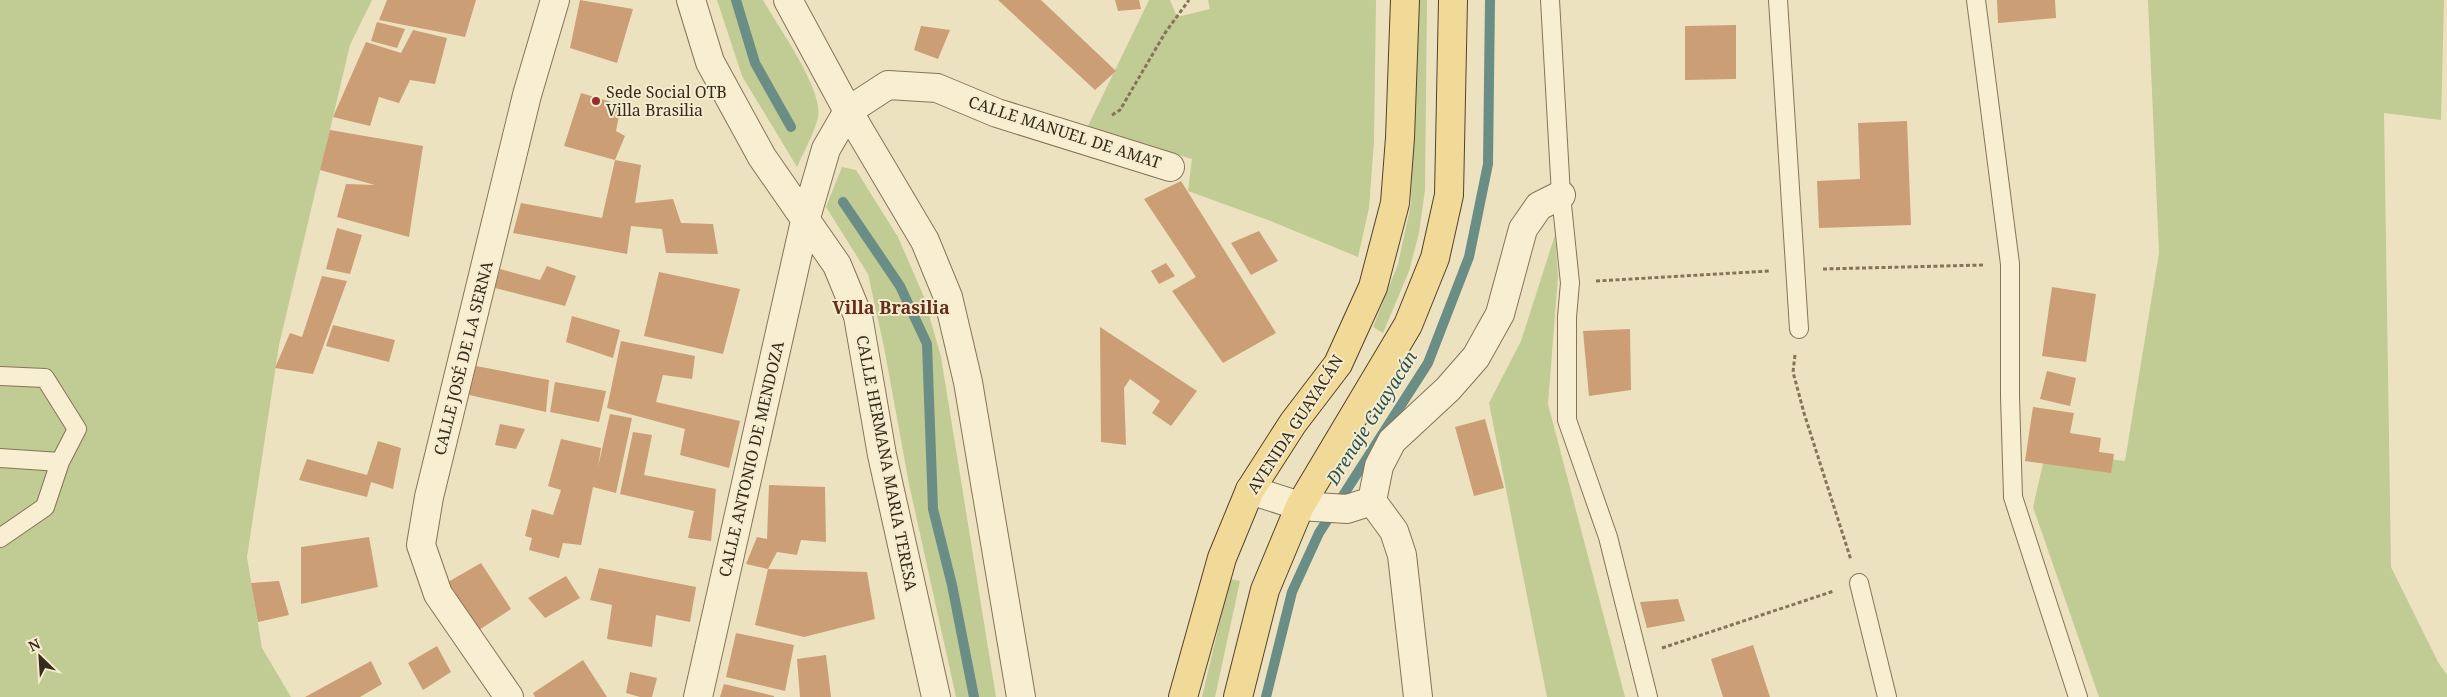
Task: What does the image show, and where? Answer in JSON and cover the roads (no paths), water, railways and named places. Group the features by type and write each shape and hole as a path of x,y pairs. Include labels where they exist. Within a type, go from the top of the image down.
{"main road":[{"name":"AVENIDA GUAYACÁN","path":"1183,697 1222,558 1250,490 1293,423 1338,364 1373,287 1395,204 1400,138 1405,0"},
{"path":"1238,697 1265,590 1300,506 1408,325 1435,258 1449,195 1453,0"}],"street":[{"name":"CALLE JOSÉ DE LA SERNA","path":"510,697 438,594 420,545 429,497 527,96 555,0"},
{"name":"CALLE HERMANA MARIA TERESA","path":"691,0 710,62 762,156 837,265 858,316 882,455 936,697"},
{"path":"788,0 848,111 925,241 948,297 968,382 1021,697"},
{"name":"CALLE MANUEL DE AMAT","path":"805,221 826,149 848,111 888,85 938,88 997,113 1170,167"},
{"path":"1418,697 1402,555 1394,531 1372,501 1379,466 1392,441 1448,389 1476,358 1500,314 1523,229 1539,206 1561,195"},
{"name":"CALLE ANTONIO DE MENDOZA","path":"698,697 805,221"},
{"path":"1250,490 1300,506 1347,510 1372,501"}],"lane":[{"path":"1550,0 1561,195 1570,283 1567,317 1567,420 1608,538 1648,697"},
{"path":"1778,0 1799,328"},
{"path":"1976,0 2010,264 2010,396 2013,497 2078,697"},
{"path":"0,376 45,378 77,429 60,462 45,507 0,538"},
{"path":"0,458 60,462"},
{"path":"1859,583 1886,697"}],"waterway":[{"path":"736,0 755,63 791,127"},
{"name":"Drenaje Guayacán","path":"1266,697 1292,592 1319,533 1428,363 1469,257 1488,164 1490,0"},
{"path":"843,202 900,286 927,344 933,509 952,585 974,697"}],"place":[{"name":"Sede Social OTB Villa Brasilia","path":"596,101"}],"district":[{"name":"Villa Brasilia","path":"891,308"}]}
